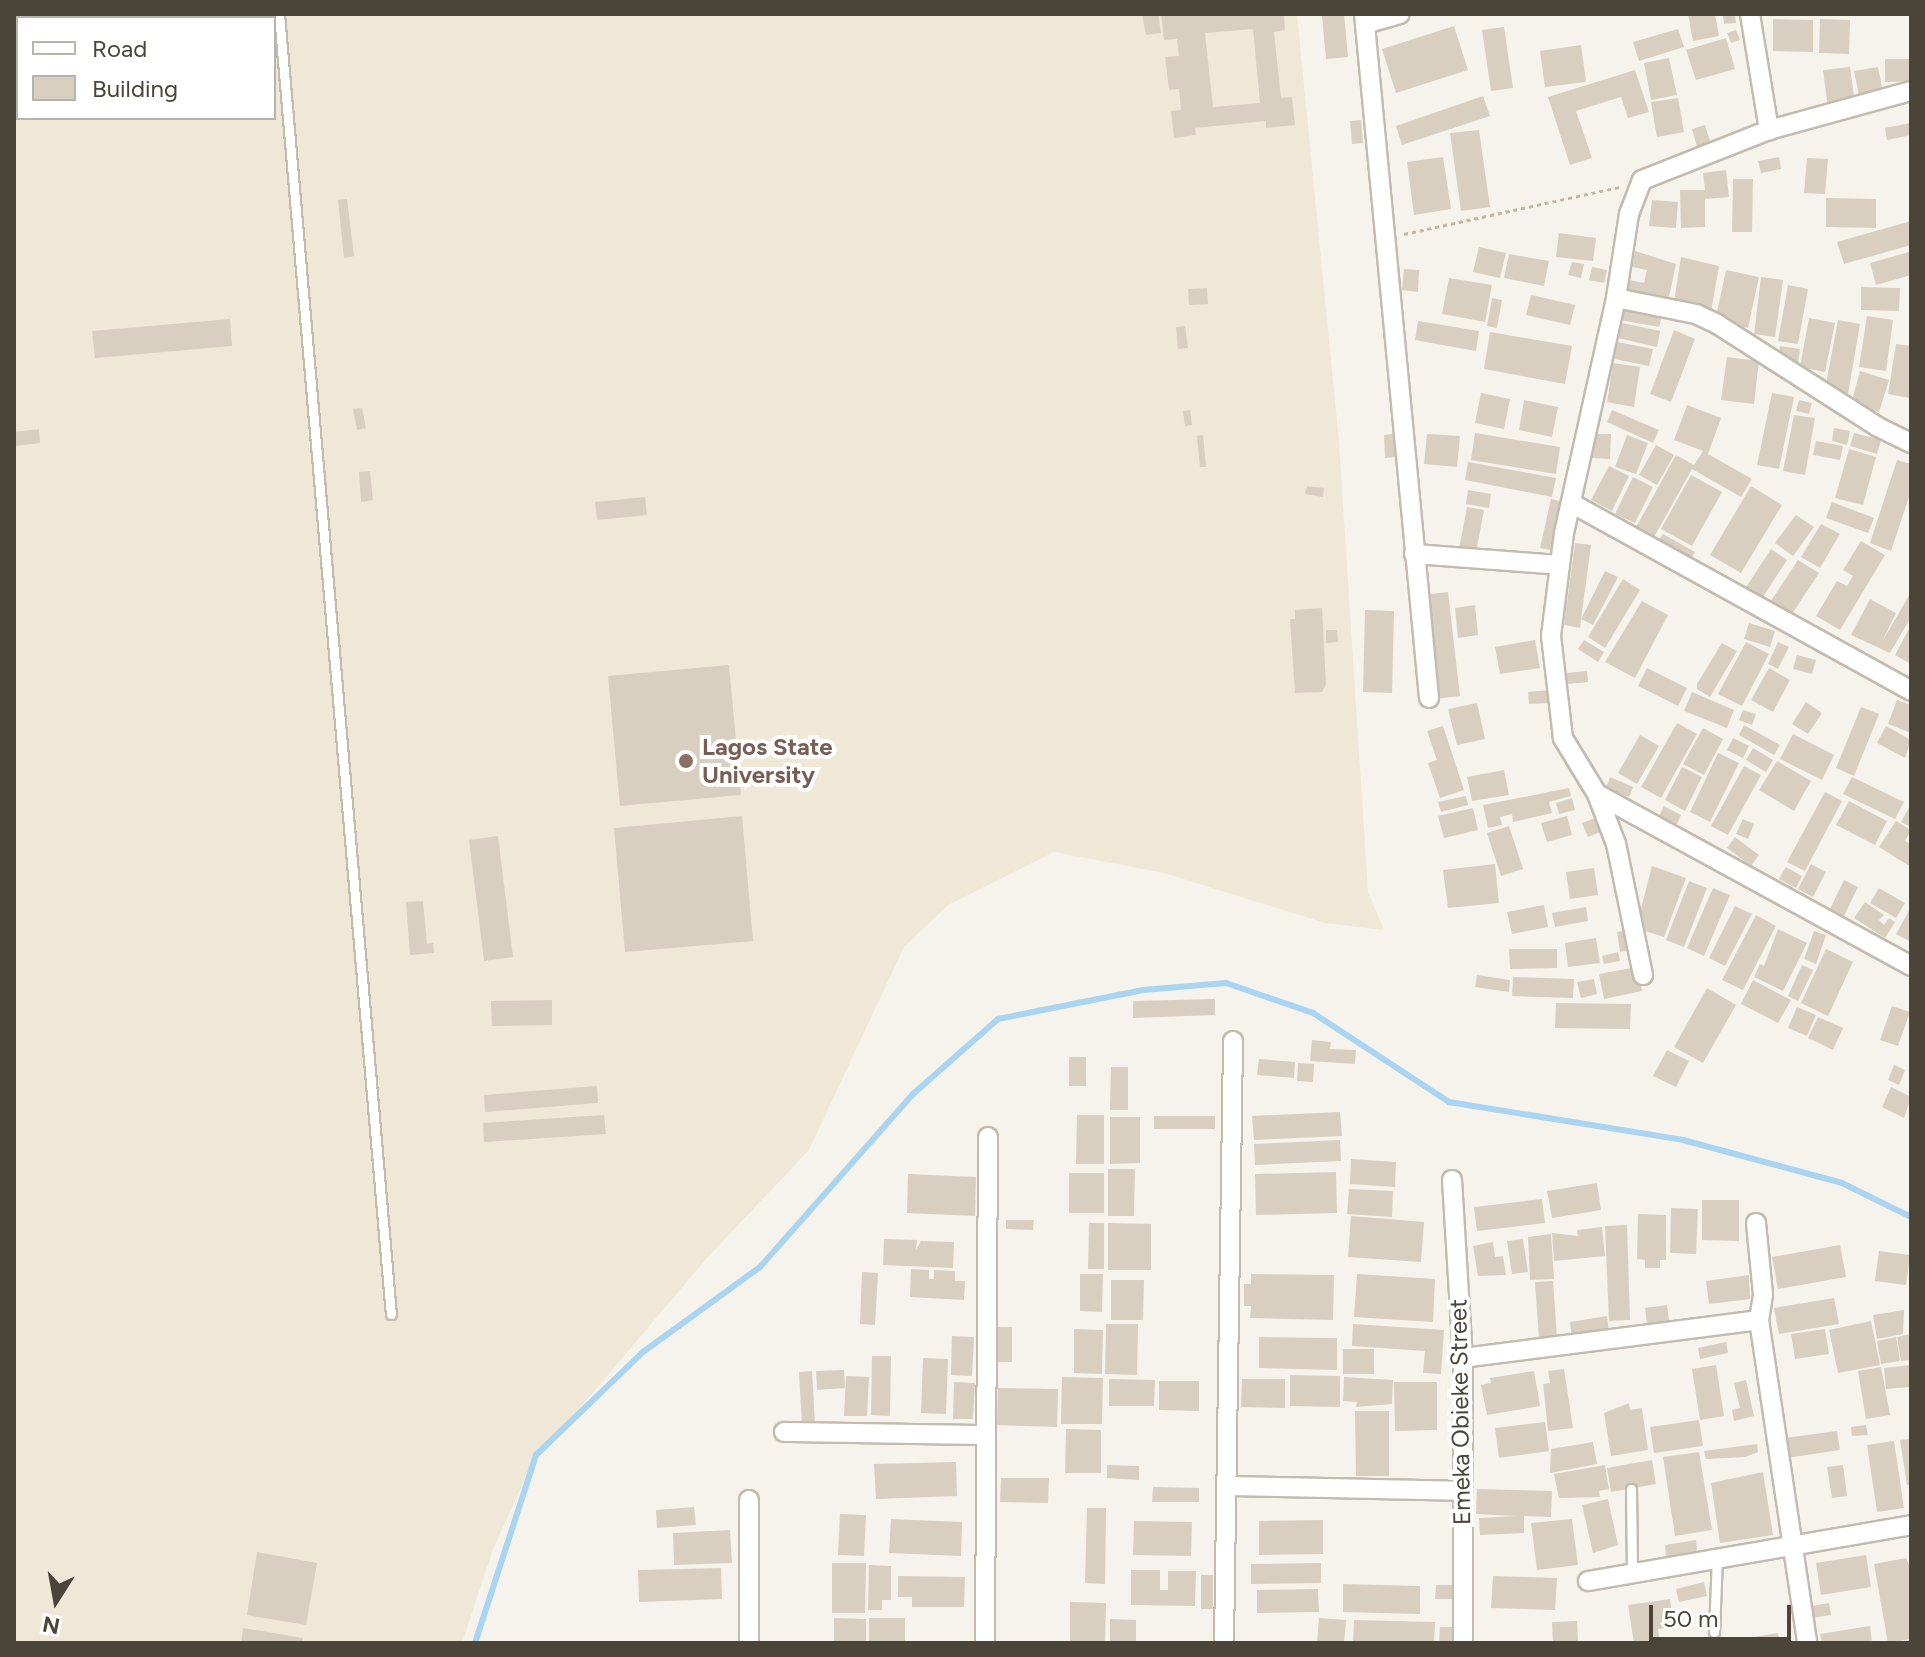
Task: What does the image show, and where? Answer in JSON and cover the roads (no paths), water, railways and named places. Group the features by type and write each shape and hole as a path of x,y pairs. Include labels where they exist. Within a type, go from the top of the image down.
{"street":[{"path":"1400,14 1364,19 1382,238 1429,698"},
{"path":"1750,14 1769,130"},
{"path":"1643,975 1629,892 1597,794 1563,738 1551,636 1571,503 1616,298 1629,214 1642,180 1769,130 1911,91"},
{"path":"1616,298 1696,314 1717,324 1911,443"},
{"path":"1571,503 1911,691"},
{"path":"1414,554 1560,565"},
{"path":"1597,794 1911,966"},
{"path":"1224,1643 1233,1041"},
{"path":"985,1643 988,1137"},
{"name":"Emeka Obieke Street","path":"1452,1180 1463,1358 1463,1643"},
{"path":"1756,1223 1763,1295 1759,1320 1807,1643"},
{"path":"1463,1358 1759,1320"},
{"path":"784,1432 985,1435"},
{"path":"1227,1486 1462,1491"},
{"path":"749,1500 749,1643"},
{"path":"1588,1581 1794,1542 1911,1525"}],"lane":[{"path":"279,14 391,1314"},
{"path":"1631,1489 1632,1573"},
{"path":"1714,1632 1717,1556"}],"waterway":[{"path":"475,1643 536,1455 643,1352 760,1267 913,1094 998,1019 1143,990 1226,983 1313,1013 1449,1102 1683,1140 1842,1183 1911,1217"}],"place":[{"name":"Lagos State University","path":"686,761"}]}
